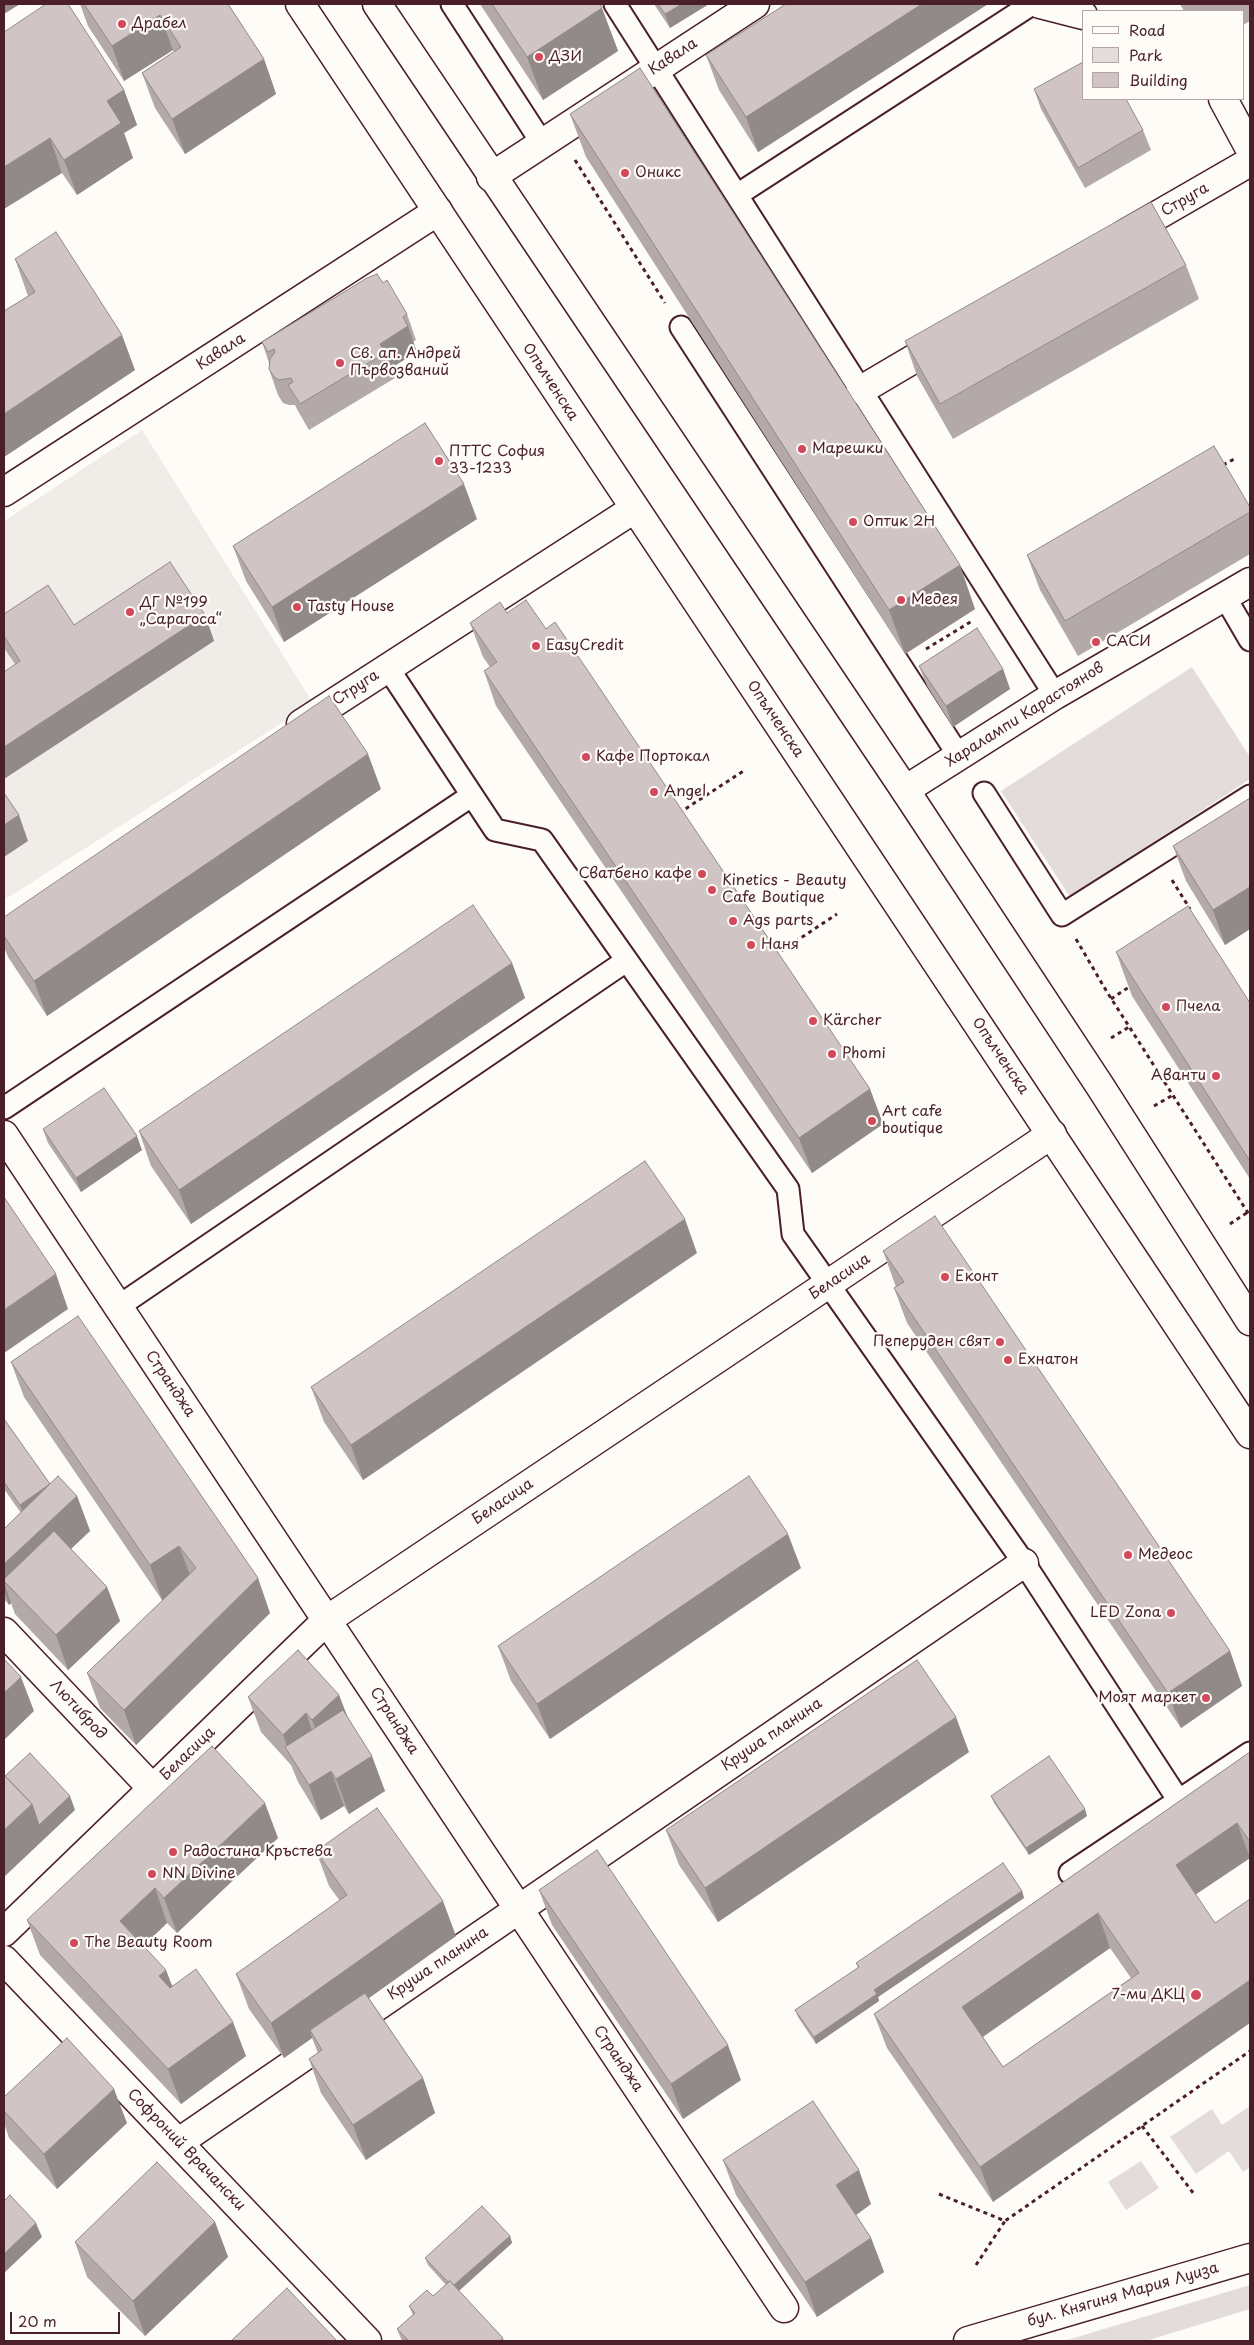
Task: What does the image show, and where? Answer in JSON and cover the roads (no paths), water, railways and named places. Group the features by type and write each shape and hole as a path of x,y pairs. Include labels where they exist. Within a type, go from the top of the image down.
{"street":[{"name":"Опълченска","path":"300,4 1250,1434"},
{"path":"377,4 491,177 905,790 1100,1086 1250,1321"},
{"name":"Кавала","path":"491,177 549,137 755,4"},
{"path":"1040,4 1082,15"},
{"path":"1224,100 1250,149"},
{"name":"Струга","path":"1101,249 1250,162"},
{"name":"Кавала","path":"4,492 438,211"},
{"path":"861,390 964,329"},
{"name":"Струга","path":"281,737 634,509"},
{"name":"Харалампи Карастоянов","path":"905,790 1055,695 1250,582"},
{"name":"Беласица","path":"4,1932 327,1620 1052,1134"},
{"name":"Странджа","path":"4,1135 784,2308"},
{"name":"Круша планина","path":"178,2142 1024,1563"},
{"name":"Лютиброд","path":"4,1632 152,1788"},
{"name":"Софроний Врачански","path":"4,1960 367,2341"},
{"name":"бул. Княгиня Мария Луиза","path":"968,2341 1250,2258"}],"lane":[{"path":"452,4 549,137"},
{"path":"615,4 1055,695"},
{"path":"737,195 1032,4"},
{"path":"681,327 959,756"},
{"path":"1225,597 1250,640"},
{"path":"388,668 495,830 542,840 788,1189 793,1234 1024,1563 1178,1801"},
{"path":"984,793 1062,916 1250,796"},
{"path":"4,1108 471,796"},
{"path":"119,1306 626,961"},
{"path":"1070,1873 1250,1753"}],"place":[{"name":"Драбел","path":"122,24"},
{"name":"ДЗИ","path":"539,57"},
{"name":"Оникс","path":"625,173"},
{"name":"Св. ап. Андрей Първозваний","path":"340,363"},
{"name":"Марешки","path":"802,449"},
{"name":"ПТТС София 33-1233","path":"439,461"},
{"name":"Оптик 2Н","path":"853,522"},
{"name":"Медея","path":"901,600"},
{"name":"Tasty House","path":"297,607"},
{"name":"ДГ №199 „Сарагоса“","path":"130,612"},
{"name":"САСИ","path":"1096,642"},
{"name":"EasyCredit","path":"536,646"},
{"name":"Кафе Портокал","path":"586,757"},
{"name":"Angel","path":"654,792"},
{"name":"Сватбено кафе","path":"702,874"},
{"name":"Kinetics - Beauty Cafe Boutique","path":"712,890"},
{"name":"Ags parts","path":"733,921"},
{"name":"Наня","path":"751,945"},
{"name":"Пчела","path":"1166,1007"},
{"name":"Kärcher","path":"813,1021"},
{"name":"Phomi","path":"832,1054"},
{"name":"Аванти","path":"1216,1076"},
{"name":"Art cafe boutique","path":"872,1121"},
{"name":"Еконт","path":"945,1277"},
{"name":"Пеперуден свят","path":"1000,1342"},
{"name":"Ехнатон","path":"1008,1360"},
{"name":"Медеос","path":"1128,1555"},
{"name":"LED Zona","path":"1171,1613"},
{"name":"Моят маркет","path":"1206,1698"},
{"name":"Радостина Кръстева","path":"173,1852"},
{"name":"NN Divine","path":"152,1874"},
{"name":"The Beauty Room","path":"74,1943"},
{"name":"7-ми ДКЦ","path":"1196,1995"}]}
